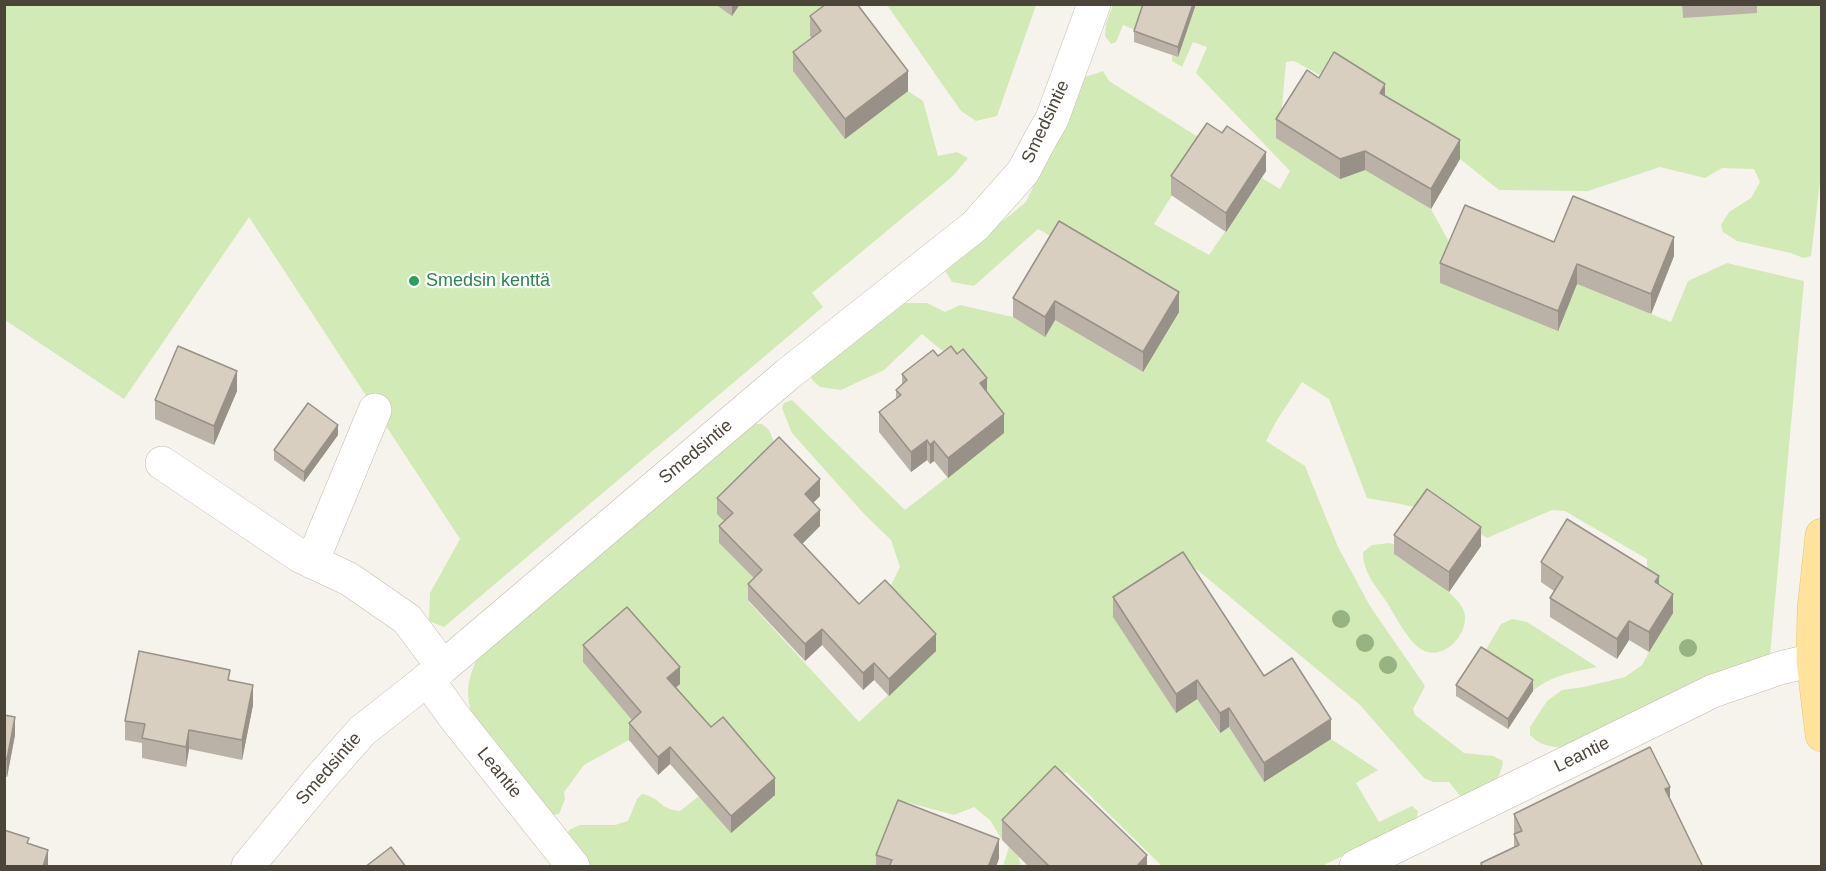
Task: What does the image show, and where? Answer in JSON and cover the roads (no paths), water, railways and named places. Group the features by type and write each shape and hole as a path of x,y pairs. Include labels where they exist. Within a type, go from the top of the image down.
{"main road":[{"path":"1821,535 1814,609 1813,660 1821,735"}],"street":[{"name":"Smedsintie","path":"248,867 362,731 435,673 788,374 975,226 1023,172 1052,118 1094,4"},
{"path":"312,562 375,410"},
{"name":"Leantie","path":"162,463 300,556 349,579 407,619 456,719 573,867"},
{"name":"Leantie","path":"1356,867 1713,691 1780,668 1813,660"}],"place":[{"name":"Smedsin kenttä","path":"414,281"}]}
